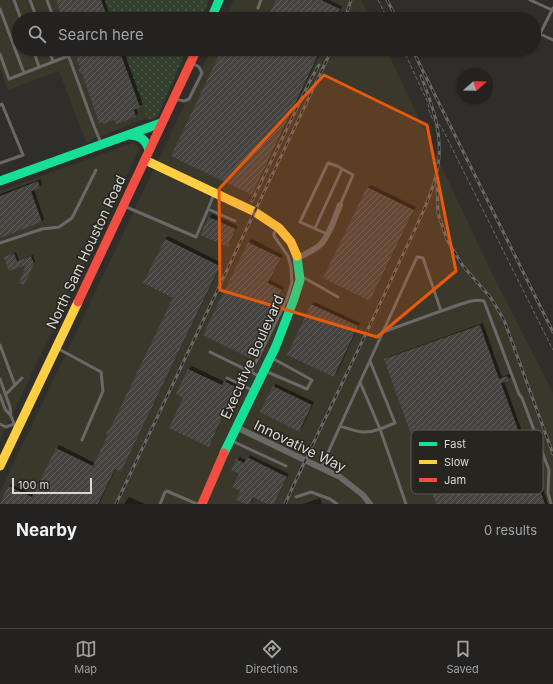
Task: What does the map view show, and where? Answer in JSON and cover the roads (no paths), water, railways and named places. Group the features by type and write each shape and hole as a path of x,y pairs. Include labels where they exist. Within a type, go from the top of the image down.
{"street":[{"path":"214,12 219,0"},
{"name":"North Sam Houston Road","path":"0,466 16,427 56,348 194,56"},
{"path":"0,181 161,123"},
{"path":"127,135 143,138 146,141 149,150"},
{"name":"Executive Boulevard","path":"145,160 255,212 279,228 291,242 298,258 294,299 272,353 236,427 202,504"},
{"path":"298,258 314,250 323,242 340,204"},
{"name":"Innovative Way","path":"236,427 340,477 363,495 370,504"}],"lane":[{"path":"14,0 18,12"},
{"path":"30,0 34,12"},
{"path":"47,0 51,12"},
{"path":"258,8 261,0"},
{"path":"530,0 552,9 541,32"},
{"path":"0,10 12,42"},
{"path":"541,34 553,40"},
{"path":"0,54 9,79 68,56 102,144"},
{"path":"18,56 24,73"},
{"path":"35,56 39,67"},
{"path":"51,56 53,62"},
{"path":"173,99 184,101 189,99 202,73 199,67 191,62"},
{"path":"0,105 2,104 23,155 0,163"},
{"path":"327,234 300,222 328,163 352,175 340,204"},
{"path":"315,228 342,169"},
{"path":"0,243 42,229 59,227 72,218 96,170"},
{"path":"124,205 196,237 215,193"},
{"path":"208,209 235,221"},
{"path":"279,228 274,233 274,236 288,256 297,280 338,297"},
{"path":"282,247 291,242"},
{"path":"321,468 417,257 423,258 441,312"},
{"path":"251,372 297,280"},
{"path":"383,332 472,300 484,301 534,430"},
{"path":"0,345 15,385"},
{"path":"210,352 251,372 262,373 307,389 312,380 272,353 265,345"},
{"path":"56,348 101,372 103,391 82,440"},
{"path":"340,426 359,433 370,432 395,423 370,361"},
{"path":"6,394 22,378"},
{"path":"228,378 254,390"},
{"path":"0,379 10,407 11,416"},
{"path":"360,382 380,429 406,504"},
{"path":"0,395 4,408"},
{"path":"0,406 4,408 11,416 16,427 6,427 0,424"},
{"path":"230,440 286,466"},
{"path":"543,454 549,470 548,493 551,504"},
{"path":"160,504 165,492 167,492 197,504"},
{"path":"296,497 311,492 330,499 336,504"}],"railway":[{"path":"347,12 351,0"},
{"path":"387,0 393,12"},
{"path":"116,504 329,56"},
{"path":"415,56 553,332"},
{"path":"252,201 319,65"},
{"path":"285,504 429,198 437,171 439,158 439,136 435,116 421,76"},
{"path":"437,183 438,213 447,240 463,266 491,298 504,320 553,454"}]}
